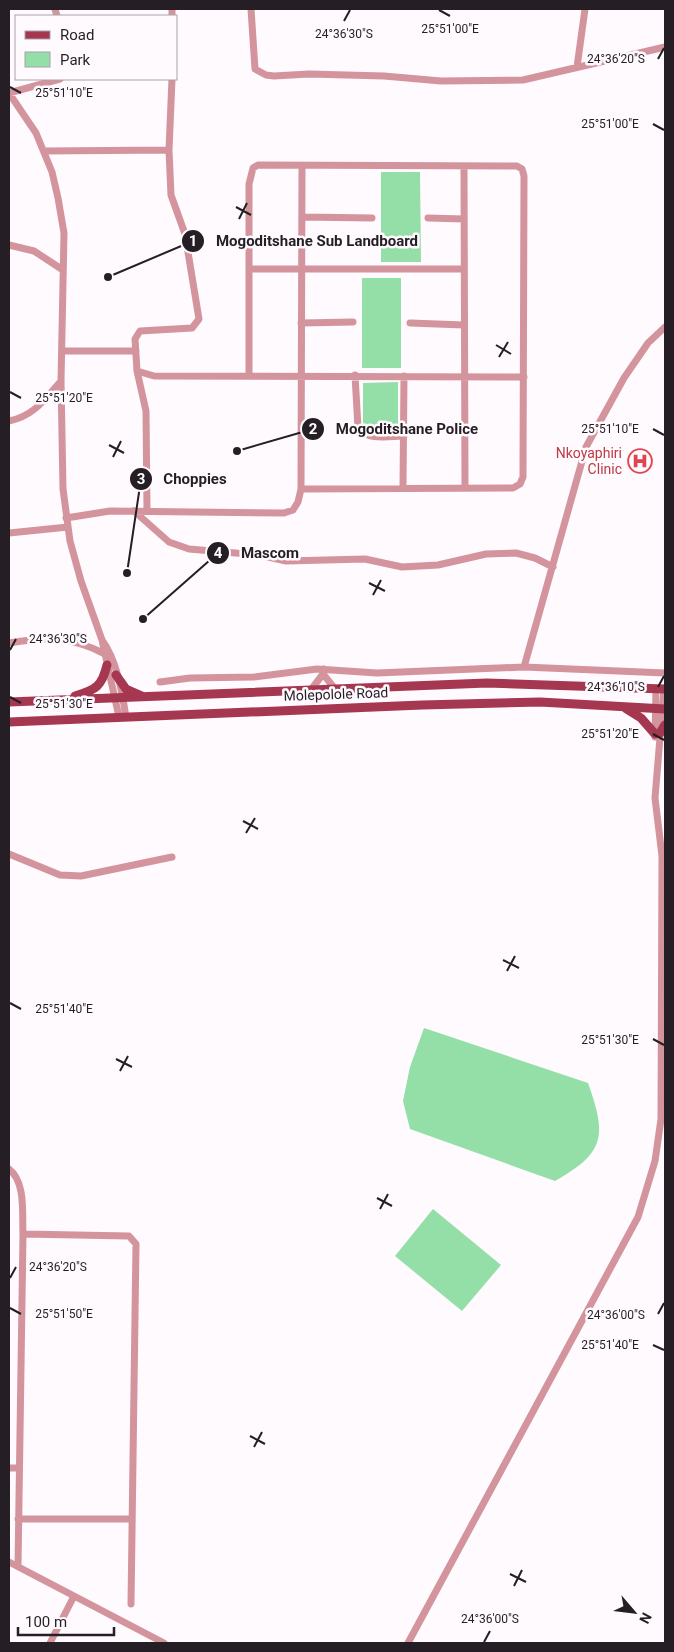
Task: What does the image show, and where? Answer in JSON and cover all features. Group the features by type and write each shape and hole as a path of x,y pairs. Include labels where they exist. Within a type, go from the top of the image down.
{"main road":[{"path":"62,700 91,691 100,685 108,664"},
{"path":"116,675 130,692 147,698"},
{"name":"Molepolole Road","path":"9,702 487,683 662,689"},
{"name":"Molepolole Road","path":"9,722 432,704 540,702 661,709"},
{"path":"622,706 641,718 657,733 665,725"}],"street":[{"path":"251,9 255,69 266,75 384,76 441,81 523,80 577,66 665,48"},
{"path":"577,66 585,9"},
{"path":"56,80 9,93 36,133 44,151 58,198 64,233 61,380 62,473 66,518 81,581 120,699"},
{"path":"147,511 146,411 137,371 136,339 140,331 192,328 199,319 185,234 171,195 169,150 172,80"},
{"path":"44,151 169,150"},
{"path":"249,375 250,173 258,165 302,167 517,166 522,169 524,176 524,477 520,484 513,488 301,489"},
{"path":"464,166 464,487"},
{"path":"66,518 110,511 284,512 293,510 298,502 301,489 302,167"},
{"path":"303,217 372,218"},
{"path":"428,218 464,219"},
{"path":"9,245 34,252 63,270"},
{"path":"250,269 464,270"},
{"path":"301,323 353,322"},
{"path":"410,323 464,325"},
{"path":"524,667 586,447 624,378 648,343 665,327"},
{"path":"62,351 136,351"},
{"path":"137,371 154,376 355,375 524,377"},
{"path":"355,375 358,428 361,432 369,436 404,436"},
{"path":"404,376 404,488"},
{"path":"9,421 23,418 32,413 61,380"},
{"path":"134,511 169,542 189,549 259,555 286,561 365,559 402,567 438,565 486,554 516,553 535,558 553,567"},
{"path":"9,533 68,527"},
{"path":"9,643 62,638 78,641 104,653"},
{"path":"102,640 107,648 116,675 123,717"},
{"path":"160,682 323,671 377,673 524,667 665,673"},
{"path":"323,671 336,690"},
{"path":"310,691 323,671"},
{"path":"408,1643 638,1217 655,1160 661,1119 663,908 662,856 655,798 657,733 662,689"},
{"path":"9,854 60,875 82,876 172,857"},
{"path":"9,1168 14,1173 21,1192 23,1234 18,1566"},
{"path":"23,1234 129,1236 136,1244 131,1604"},
{"path":"9,1468 19,1468"},
{"path":"18,1519 132,1519"},
{"path":"9,1562 164,1643"},
{"path":"50,1643 74,1596"}],"green space":[{"path":"381,172 420,172 421,262 381,262"},
{"path":"362,278 401,278 401,368 362,368"},
{"path":"398,382 398,428 372,429 363,423 363,383"},
{"path":"424,1028 588,1083 598,1117 599,1130 592,1152 572,1171 555,1181 410,1129 403,1101 410,1067"},
{"path":"433,1209 501,1265 462,1311 395,1256"}],"place":[{"name":"Mogoditshane Sub Landboard","path":"108,277"},
{"name":"Mogoditshane Police","path":"237,451"},
{"name":"Nkoyaphiri Clinic","path":"640,461"},
{"name":"Choppies","path":"127,573"},
{"name":"Mascom","path":"143,619"}]}
